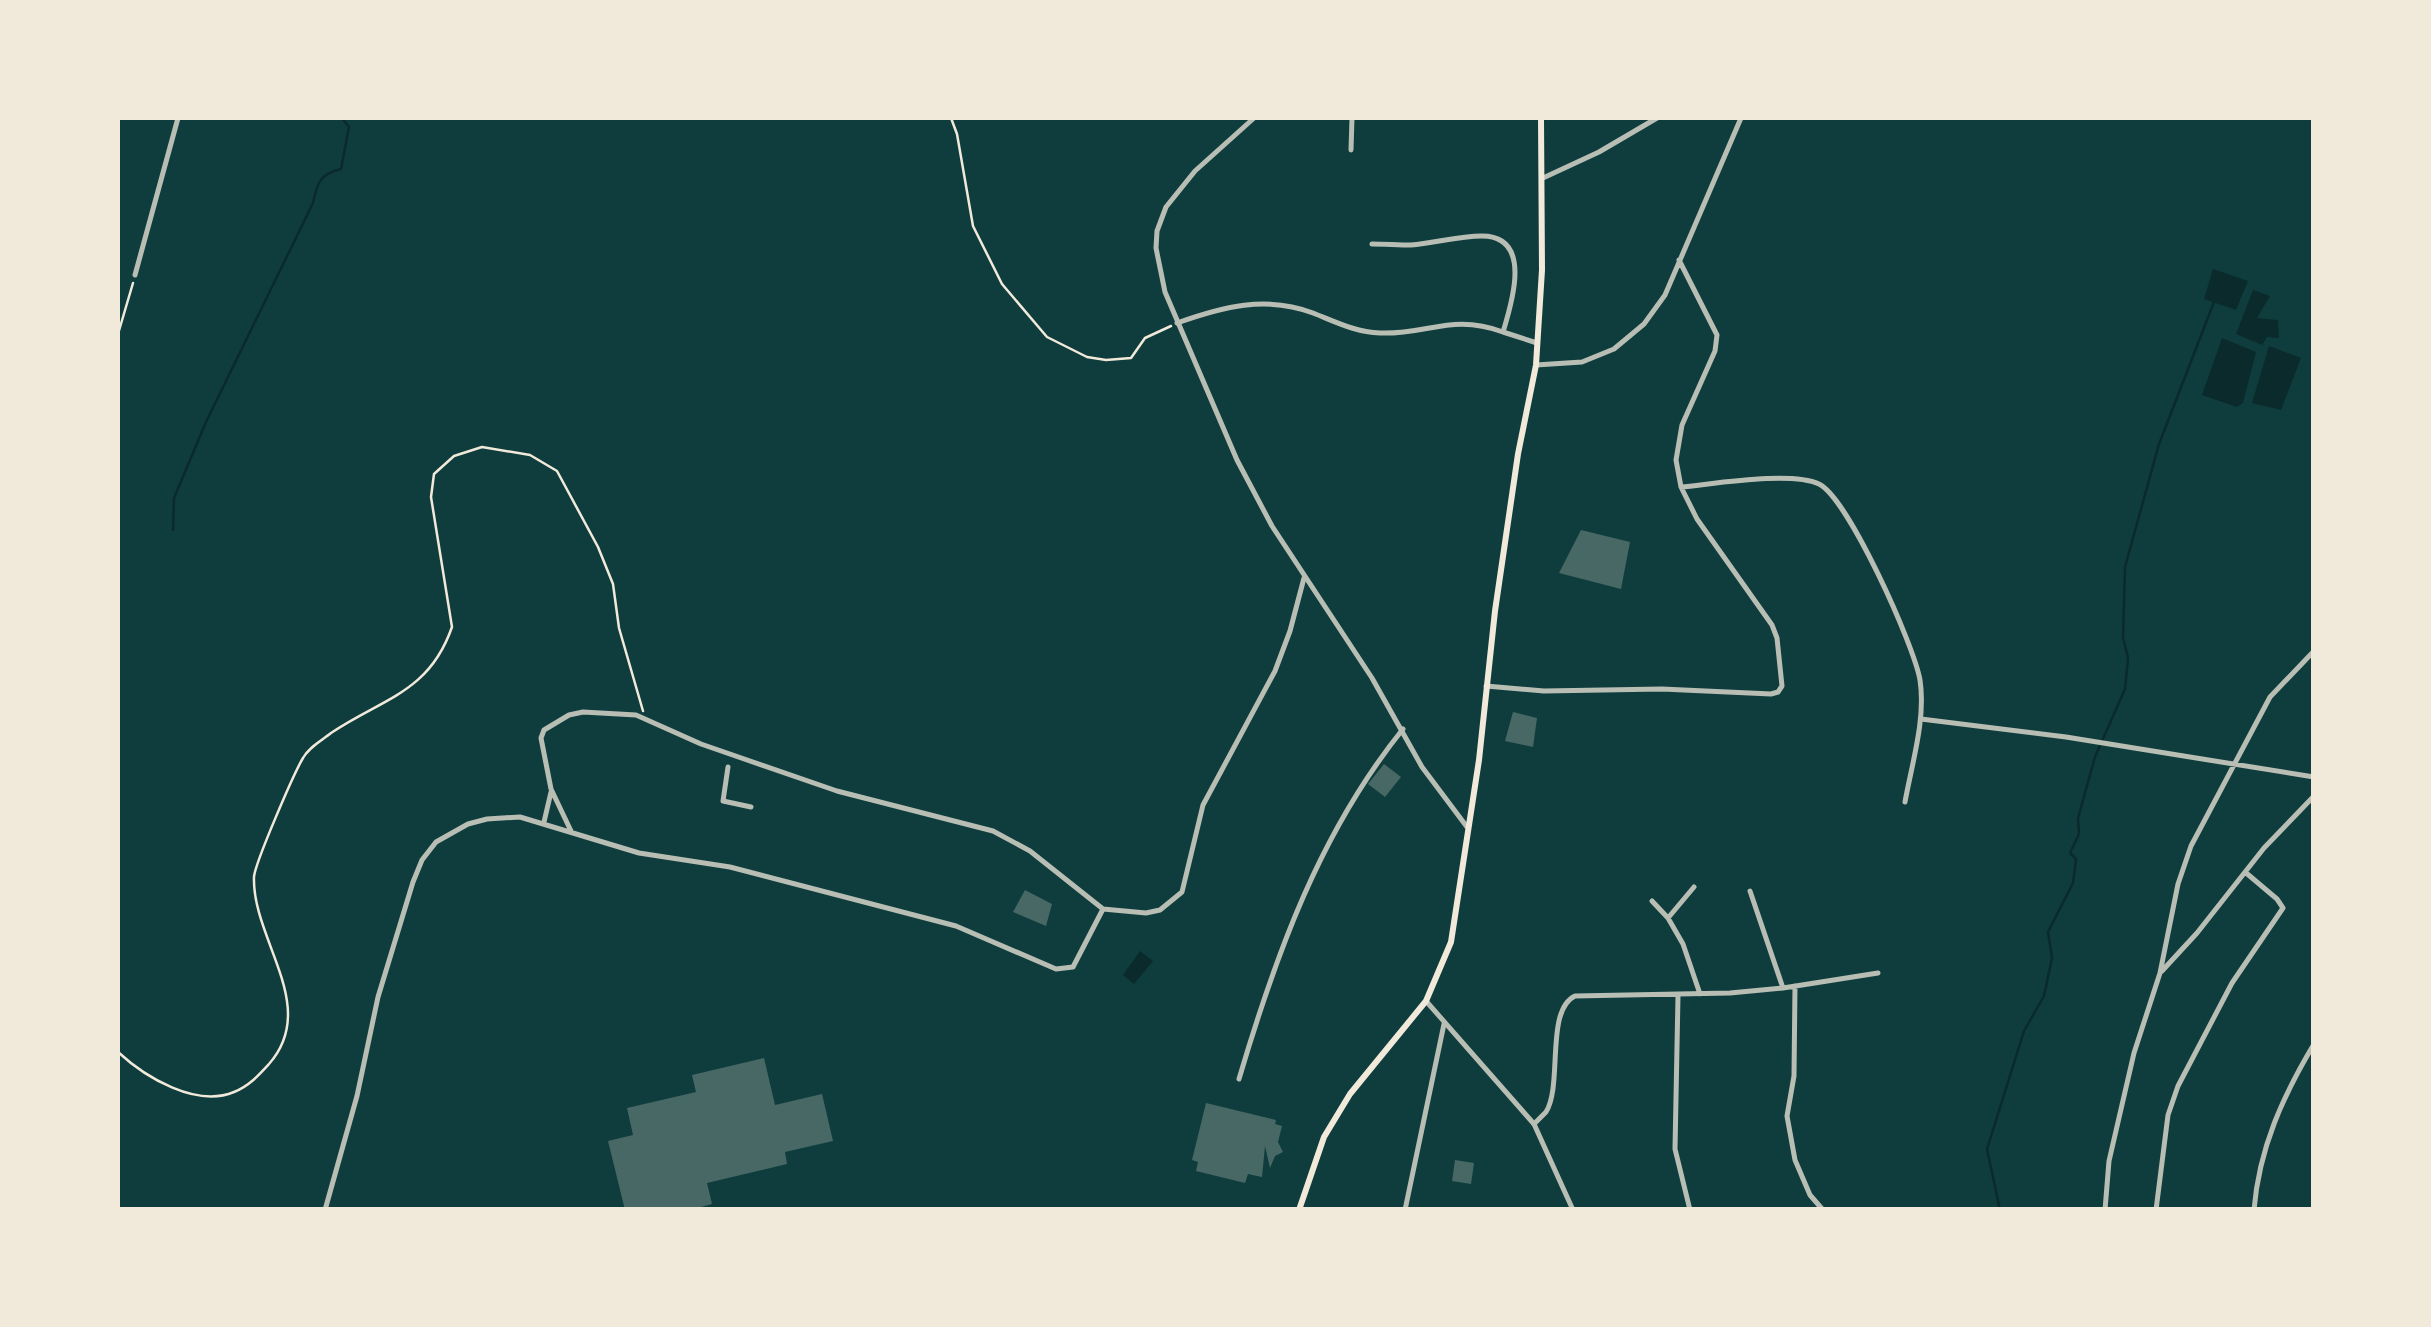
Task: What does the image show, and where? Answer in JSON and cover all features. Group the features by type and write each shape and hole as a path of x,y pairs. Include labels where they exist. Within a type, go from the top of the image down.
{"main road":[{"path":"1298,1210 1333,1123 1350,1094 1426,1001 1451,942 1518,454 1536,365 1541,118"}],"street":[{"path":"135,275 178,118"},
{"path":"1254,118 1187,179 1166,207 1157,231 1156,262 1176,324 1237,460 1304,578 1403,730 1422,767 1467,827"},
{"path":"1351,150 1352,118"},
{"path":"1542,178 1600,152 1657,118"},
{"path":"1536,365 1582,362 1614,350 1644,324 1665,296 1741,118"},
{"path":"1372,244 1410,245 1493,237 1514,257 1516,272 1503,332"},
{"path":"1486,686 1544,691 1778,692 1783,676 1772,625 1697,519 1681,487 1676,460 1678,442 1716,351 1717,335 1679,260"},
{"path":"1176,324 1226,307 1278,304 1363,332 1386,334 1464,323 1537,343"},
{"path":"1681,487 1792,478 1832,492 1852,524 1914,653 1920,682 1920,719 1905,802"},
{"path":"571,831 551,789 542,738 549,725 583,712 636,715 836,791 1003,834 1103,909 1146,913 1160,910 1182,892 1203,806 1275,671 1304,578"},
{"path":"2105,1210 2108,1161 2191,846 2270,697 2314,651"},
{"path":"1920,719 2066,737 2314,777"},
{"path":"1240,1079 1266,987 1318,863 1340,819 1403,730"},
{"path":"728,767 723,802 751,807"},
{"path":"544,822 551,789"},
{"path":"2160,973 2314,796"},
{"path":"325,1210 357,1096 378,997 422,860 444,835 468,824 520,817 639,853 730,867 956,926 1056,970 1066,971 1080,959 1103,909"},
{"path":"2156,1210 2168,1115 2178,1086 2232,983 2283,908 2245,872"},
{"path":"1668,918 1694,887"},
{"path":"1750,891 1783,988"},
{"path":"1652,901 1668,918 1683,944 1700,994"},
{"path":"1534,1124 1546,1112 1551,1099 1560,1019 1567,1000 1575,996 1678,996 1783,988 1878,973"},
{"path":"1796,986 1798,1019 1787,1116 1795,1160 1810,1195 1823,1210"},
{"path":"1678,996 1674,1149 1690,1210"},
{"path":"1426,1001 1534,1124 1573,1210"},
{"path":"1404,1210 1444,1024"},
{"path":"2254,1210 2269,1133 2314,1044"}],"path":[{"path":"951,118 973,226 1002,284 1048,337 1087,357 1131,358 1145,338 1176,324"},
{"path":"118,334 135,275"},
{"path":"118,1052 140,1070 212,1098 246,1087 279,1053 286,1034 289,1003 258,909 255,870 308,751 352,720 401,696 434,666 445,647 452,627 432,496 434,474 443,462 482,447 530,455 558,471 614,584 620,628 647,722"}],"water":[{"path":"2213,269 2248,281 2236,310 2204,299"},
{"path":"2253,290 2270,296 2257,318 2278,320 2279,338 2267,337 2262,345 2236,334"},
{"path":"2222,338 2256,352 2243,403 2237,407 2202,395"},
{"path":"2269,346 2301,358 2281,410 2252,403"},
{"path":"1140,951 1153,961 1134,984 1123,975"}],"building":[{"path":"1581,530 1630,542 1621,589 1559,573"},
{"path":"1513,712 1537,718 1533,747 1505,741"},
{"path":"1384,764 1401,777 1385,797 1368,784"},
{"path":"1025,890 1052,904 1046,926 1013,912"},
{"path":"764,1058 775,1105 822,1094 833,1141 785,1152 787,1164 707,1183 712,1204 690,1210 625,1210 608,1141 633,1135 627,1108 696,1092 692,1075"},
{"path":"1206,1103 1276,1120 1275,1124 1282,1126 1278,1142 1283,1152 1275,1156 1270,1168 1265,1146 1262,1177 1248,1174 1245,1183 1196,1171 1198,1162 1192,1160"},
{"path":"1455,1160 1474,1163 1471,1184 1452,1181"}],"waterway":[{"path":"173,530 174,498 206,422 313,203 318,185 328,174 341,169 349,127 342,118"},
{"path":"2000,1210 1987,1149 2024,1031 2044,996 2052,958 2048,932 2073,883 2076,859 2070,853 2079,834 2078,818 2095,757 2125,689 2125,567 2159,444 2214,302"}]}
